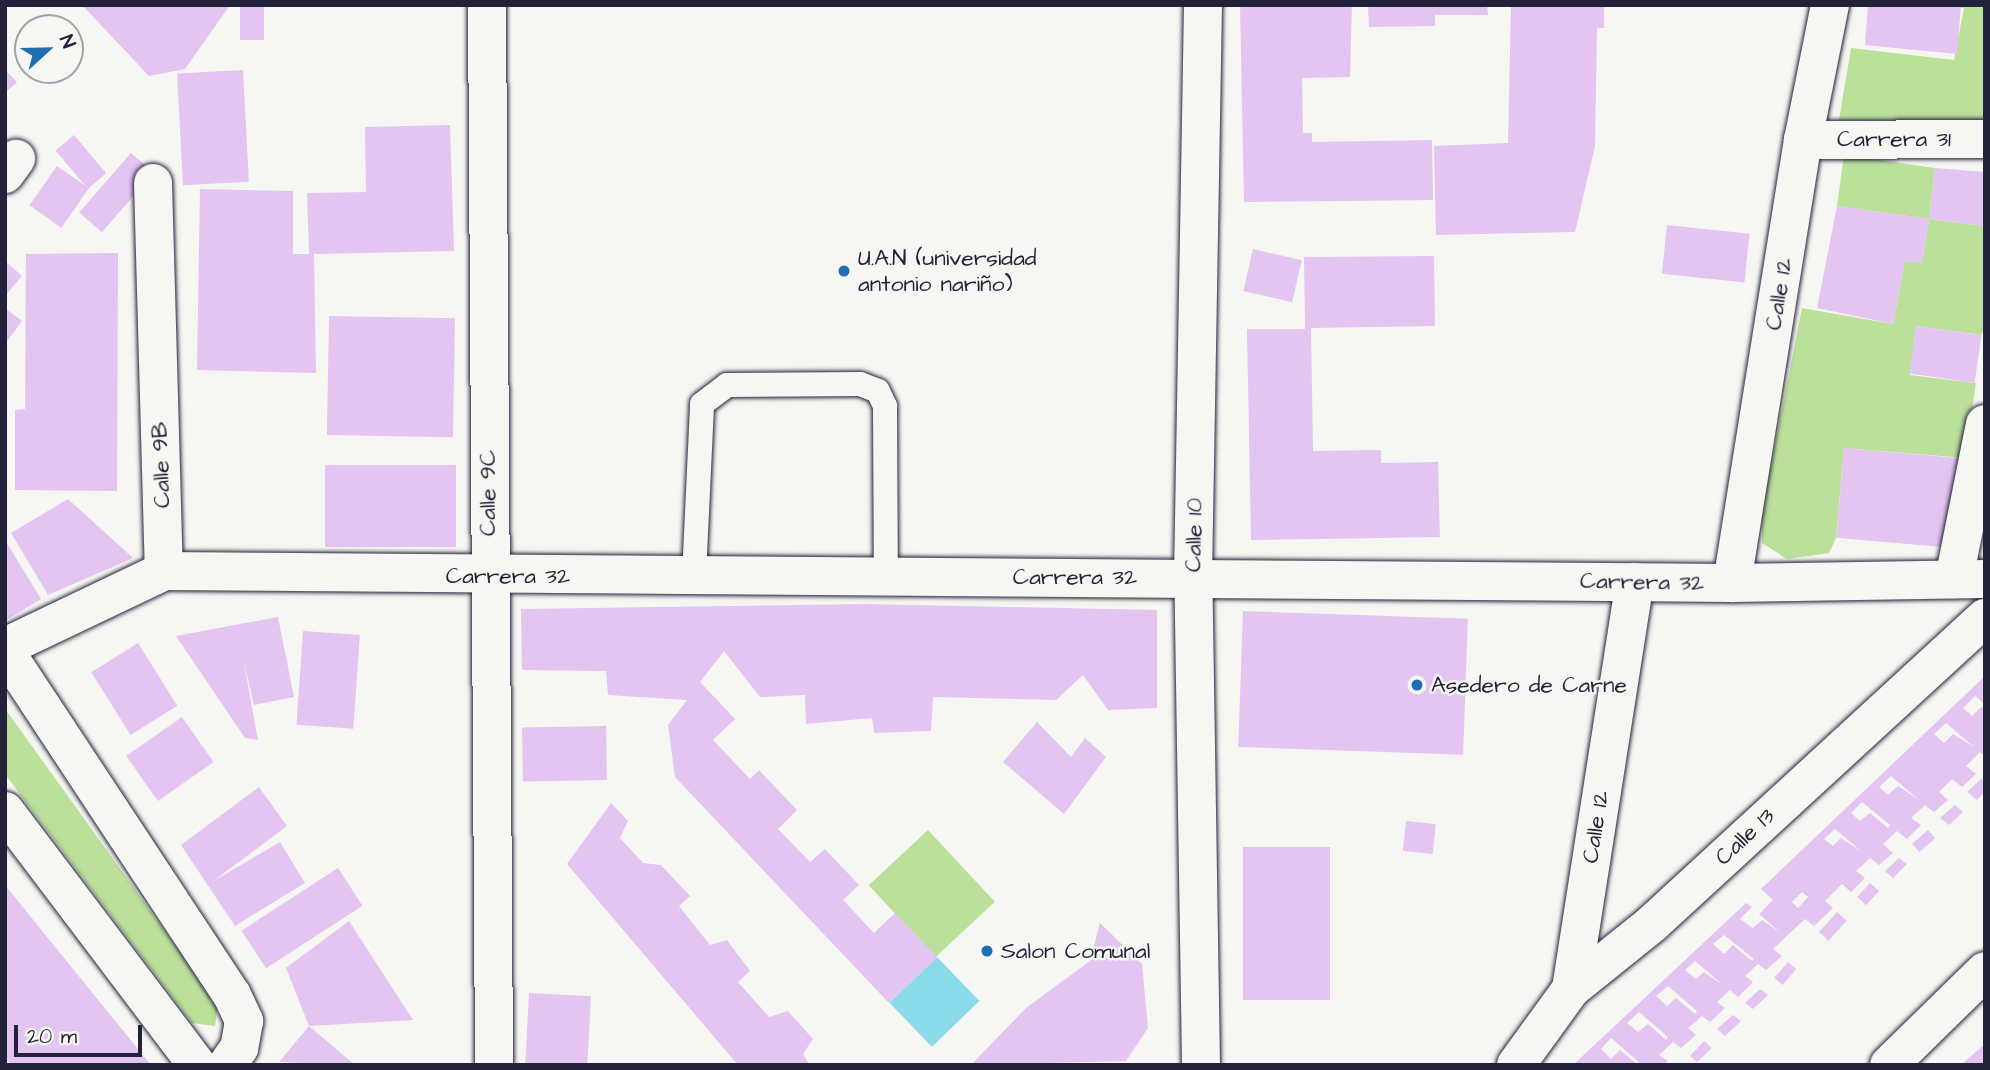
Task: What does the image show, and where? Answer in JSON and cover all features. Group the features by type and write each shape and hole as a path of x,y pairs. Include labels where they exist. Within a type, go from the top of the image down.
{"street":[{"name":"Calle 9C","path":"487,5 488,576 494,1065"},
{"name":"Calle 10","path":"1201,1065 1193,577 1203,5"},
{"name":"Calle 12","path":"1732,583 1803,140 1830,5"},
{"name":"Carrera 31","path":"1803,140 1985,139"},
{"name":"Calle 9B","path":"153,183 164,571"},
{"path":"1969,579 1985,424"},
{"name":"Carrera 32","path":"164,571 488,576 1193,577 1732,583 1969,579"},
{"path":"164,571 5,649 244,1021 239,1048 227,1065"},
{"name":"Calle 12","path":"1571,989 1635,582"},
{"name":"Calle 13","path":"1516,1065 1571,989 1653,923 1985,618"},
{"path":"5,811 197,1065"},
{"path":"1889,1065 1984,973"}],"lane":[{"path":"694,576 702,404 727,385 860,384 878,391 885,406 886,577"}],"green space":[{"path":"1938,5 1985,5 1985,121 1839,120 1851,48 1954,60 1964,8"},
{"path":"1844,155 1935,168 1929,219 1837,206"},
{"path":"1929,219 1985,226 1985,328 1981,335 1916,326 1910,375 1976,383 1965,458 1844,448 1836,538 1829,553 1787,559 1762,543 1762,511 1802,308 1893,324 1905,261 1922,263"},
{"path":"6,710 218,1005 215,1026 192,1023 5,774"},
{"path":"928,830 995,902 936,957 869,885"}],"water":[{"path":"937,957 979,1001 932,1047 890,1003"}],"building":[{"path":"82,5 230,5 185,69 149,76"},
{"path":"240,5 264,5 264,40 240,40"},
{"path":"1240,5 1352,5 1350,77 1302,78 1303,133 1312,133 1312,142 1432,140 1433,200 1244,202"},
{"path":"1368,5 1487,5 1488,15 1435,15 1435,26 1369,27"},
{"path":"1511,5 1604,5 1604,28 1597,28 1595,146 1575,232 1436,235 1434,146 1508,143"},
{"path":"1868,5 1961,5 1957,54 1865,45"},
{"path":"5,70 14,79 15,84 5,93"},
{"path":"243,70 249,182 183,185 177,73"},
{"path":"450,125 454,251 314,254 316,373 197,370 200,189 293,191 293,254 309,254 307,193 366,192 365,127"},
{"path":"74,135 106,173 88,189 56,150"},
{"path":"131,153 154,173 102,232 79,213"},
{"path":"57,166 89,188 61,228 29,205"},
{"path":"1935,168 1985,172 1985,226 1929,219"},
{"path":"1837,206 1929,219 1922,263 1905,261 1893,324 1817,308"},
{"path":"1667,225 1750,234 1744,282 1662,274"},
{"path":"1253,249 1302,260 1292,302 1243,291"},
{"path":"118,253 117,491 15,490 15,410 25,409 26,254"},
{"path":"1434,256 1435,326 1311,328 1313,451 1381,450 1381,463 1438,462 1440,537 1251,540 1247,329 1305,329 1304,257"},
{"path":"5,261 22,276 5,296"},
{"path":"5,308 22,321 5,344"},
{"path":"329,316 455,318 453,437 327,435"},
{"path":"1916,326 1981,335 1975,383 1909,374"},
{"path":"1844,448 1965,459 1957,548 1836,538"},
{"path":"325,465 456,465 456,547 325,547"},
{"path":"68,499 133,558 48,595 11,533"},
{"path":"5,540 41,599 5,621"},
{"path":"865,604 1157,610 1157,708 1108,710 1083,675 1056,700 933,697 931,731 874,733 872,718 806,724 805,695 760,697 724,651 700,682 735,719 713,740 750,779 759,770 797,810 778,829 810,862 825,849 859,885 843,900 874,933 895,913 937,957 889,1003 675,777 668,725 687,700 608,695 606,671 522,670 521,609"},
{"path":"1243,611 1468,619 1463,755 1238,747"},
{"path":"278,617 294,697 254,705 244,663 258,740 245,738 176,636"},
{"path":"303,631 360,635 353,729 296,725"},
{"path":"138,643 177,706 131,735 91,672"},
{"path":"1985,676 1985,704 1975,696 1963,708 1972,716 1981,707 1985,710 1985,756 1980,752 1966,766 1976,774 1962,787 1952,779 1939,792 1948,800 1934,812 1925,805 1911,818 1921,825 1907,839 1897,831 1883,844 1893,853 1879,865 1870,858 1856,871 1865,878 1851,892 1842,884 1825,901 1833,908 1814,926 1805,919 1773,949 1782,956 1766,970 1758,964 1745,976 1753,982 1738,997 1730,990 1717,1002 1725,1008 1710,1022 1702,1016 1688,1028 1696,1035 1681,1048 1673,1042 1659,1055 1668,1061 1664,1065 1642,1065 1611,1038 1601,1049 1611,1059 1620,1050 1638,1065 1573,1065 1746,903 1752,907 1740,919 1753,928 1762,920 1781,933 1759,914 1773,900 1761,889","holes":["1946,723 1974,747 1953,734 1944,743 1934,734","1891,776 1919,800 1898,786 1888,795 1879,787","1862,802 1890,825 1888,828 1870,813 1860,821 1851,813","1835,829 1862,852 1841,838 1833,846 1824,839","1802,892 1808,897 1798,908 1792,902","1724,935 1754,959 1752,961 1733,945 1724,954 1713,944","1695,961 1724,986 1704,972 1696,979 1685,970","1668,986 1697,1011 1695,1014 1676,998 1667,1006 1656,996","1639,1012 1668,1037 1666,1040 1648,1024 1638,1032 1627,1023"]},
{"path":"182,717 214,762 158,801 126,756"},
{"path":"1037,722 1071,757 1085,738 1106,757 1064,814 1003,762"},
{"path":"606,726 607,780 523,781 522,727"},
{"path":"1982,778 1985,792 1977,800 1967,792"},
{"path":"259,787 287,826 212,882 280,842 305,883 235,926 181,845"},
{"path":"611,803 628,821 620,838 643,863 661,865 690,896 679,906 710,945 727,940 750,971 738,982 769,1017 788,1011 813,1039 803,1054 810,1065 738,1065 567,864"},
{"path":"1955,805 1963,812 1949,825 1940,818"},
{"path":"1406,821 1436,824 1433,854 1403,851"},
{"path":"1928,830 1935,838 1919,852 1912,844"},
{"path":"1243,847 1330,847 1330,1000 1243,1000"},
{"path":"1899,858 1907,864 1893,878 1885,871"},
{"path":"338,868 363,906 266,968 242,931"},
{"path":"1870,883 1879,891 1866,905 1857,897"},
{"path":"5,885 151,1065 12,1065 5,1057"},
{"path":"1837,912 1847,921 1829,941 1819,932"},
{"path":"349,921 413,1020 309,1026 286,968"},
{"path":"1100,923 1142,964 1148,1028 1126,1061 971,1065 1026,1008 1090,961"},
{"path":"1788,962 1796,969 1783,985 1774,978"},
{"path":"1760,989 1768,995 1753,1009 1745,1003"},
{"path":"529,993 591,996 587,1065 525,1065"},
{"path":"1733,1015 1741,1021 1725,1036 1717,1029"},
{"path":"309,1026 355,1065 279,1062"},
{"path":"1704,1041 1712,1048 1697,1062 1690,1056"},
{"path":"1985,1044 1985,1065 1961,1065 1978,1050"}],"place":[{"name":"U.A.N (universidad antonio nariño)","path":"844,271"},
{"name":"Asedero de Carne","path":"1417,685"},
{"name":"Salon Comunal","path":"987,951"}]}
